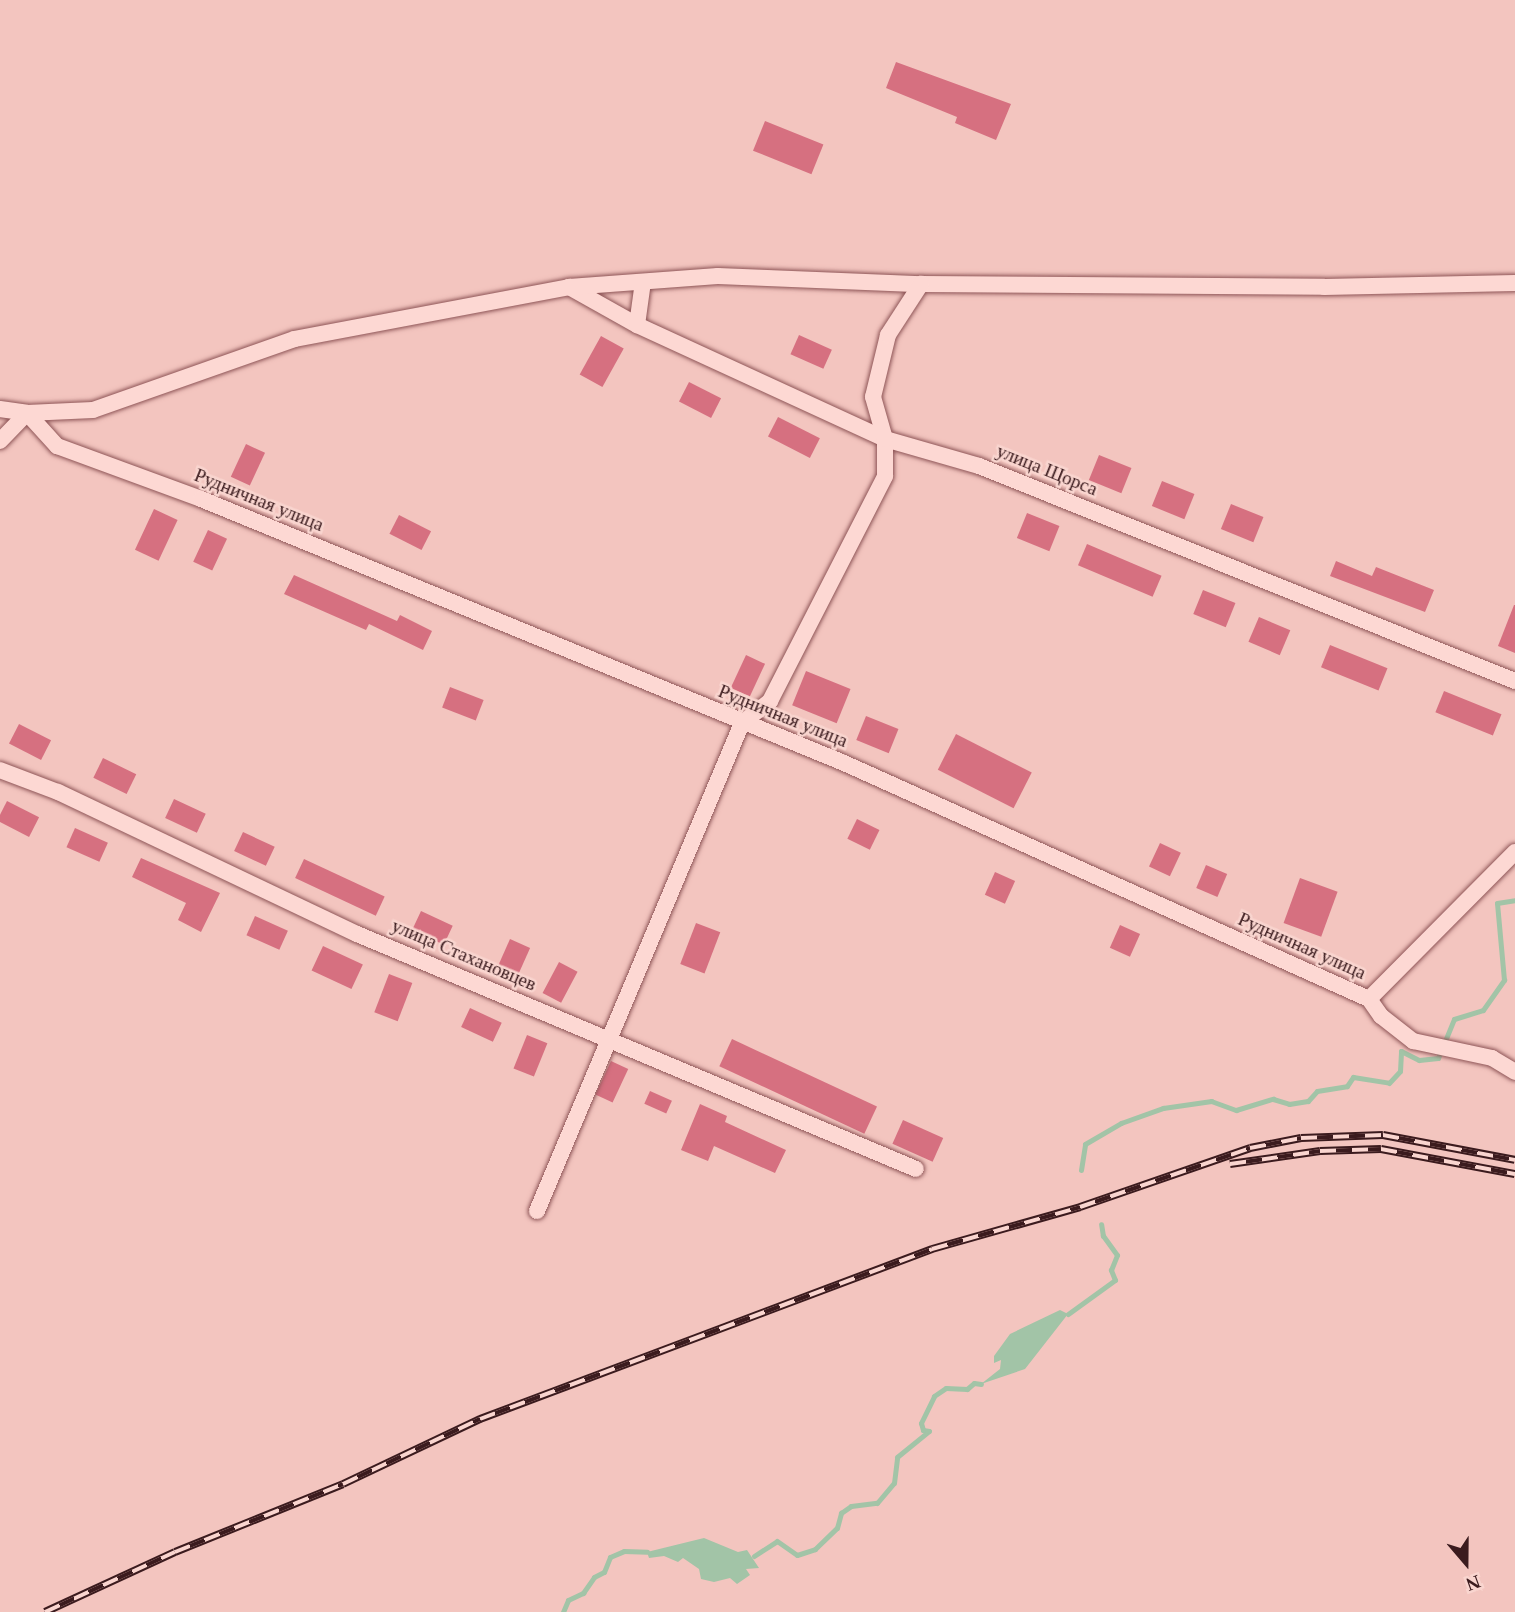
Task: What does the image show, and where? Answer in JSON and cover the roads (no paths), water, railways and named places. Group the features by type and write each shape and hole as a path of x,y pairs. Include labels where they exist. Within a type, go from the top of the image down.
{"street":[{"path":"0,409 27,413 93,410 295,339 569,288 718,276 921,284 1324,287 1515,283"},
{"path":"637,325 643,282"},
{"path":"537,1211 742,723 770,701 885,476 885,439 873,397 888,335 921,284"},
{"name":"улица Щорса","path":"569,288 637,325 885,439 979,466 1515,681"},
{"path":"0,441 27,413"},
{"name":"Рудничная улица","path":"27,413 57,446 331,551 742,723 844,762 1369,999 1381,1016 1413,1041 1492,1059 1515,1072"},
{"name":"улица Стахановцев","path":"0,770 58,792 357,934 916,1169"},
{"path":"1369,999 1515,852"}],"waterway":[{"path":"1081,1170 1085,1144 1121,1123 1163,1108 1211,1101 1236,1110 1273,1099 1289,1104 1308,1101 1317,1091 1347,1086 1353,1077 1389,1083 1400,1071 1401,1051 1419,1060 1438,1058 1454,1019 1483,1010 1504,980 1497,903 1515,900"},
{"path":"1068,1314 1115,1280 1111,1270 1117,1255 1103,1236 1101,1224"},
{"path":"754,1556 777,1541 797,1555 815,1549 837,1528 841,1513 851,1506 877,1503 894,1483 897,1457 929,1431 923,1430 921,1423 934,1396 946,1388 967,1389 974,1383 981,1384"},
{"path":"563,1612 568,1600 583,1593 594,1577 604,1572 610,1557 624,1551 647,1552"}],"railway":[{"path":"45,1612 175,1552 343,1484 480,1419 932,1249 1080,1207 1250,1148 1301,1138 1383,1135 1515,1160"},
{"path":"1230,1164 1320,1151 1381,1149 1515,1174"}]}
